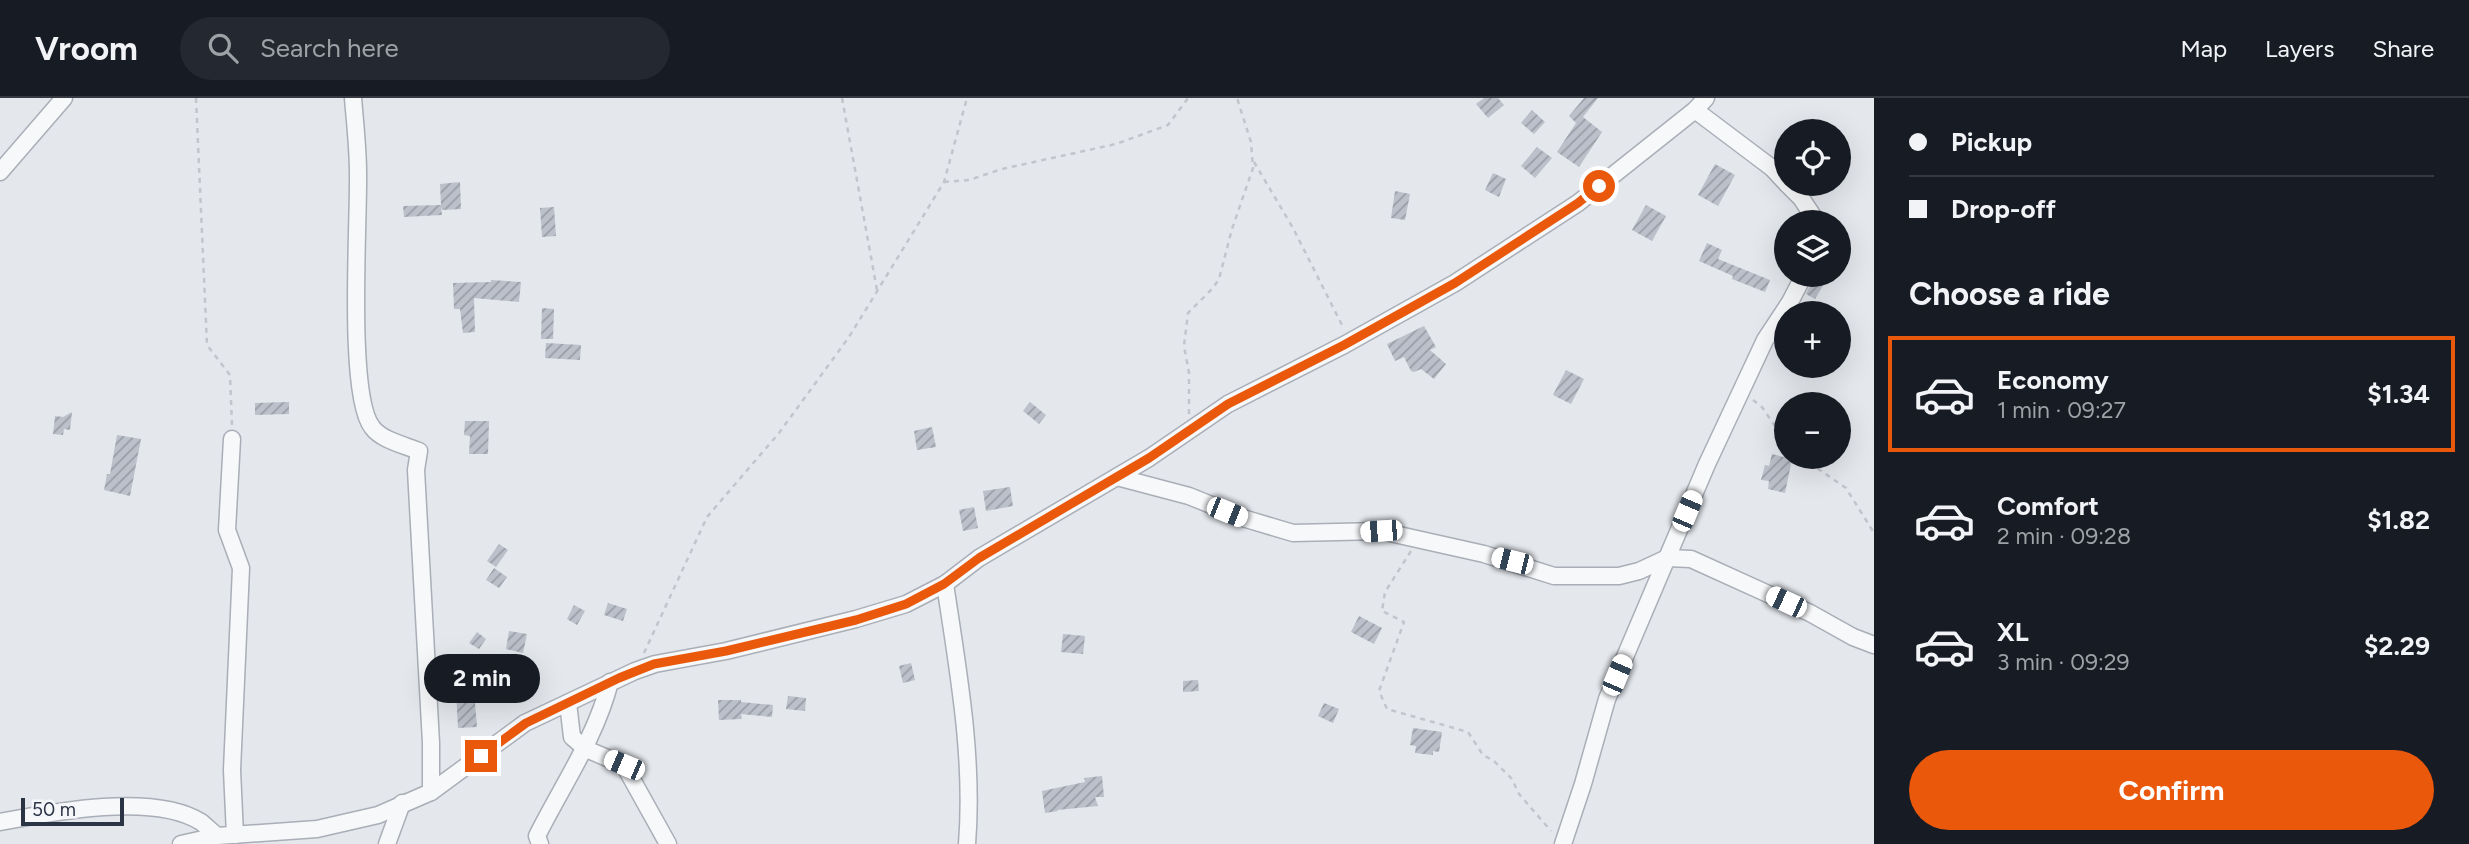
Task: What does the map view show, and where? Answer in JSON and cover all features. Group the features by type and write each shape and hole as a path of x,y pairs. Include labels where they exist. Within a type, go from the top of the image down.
{"street":[{"path":"0,172 64,98"},
{"path":"353,98 358,171 357,333 361,404 372,428 387,439 419,451 416,470 431,743 431,792"},
{"path":"181,844 217,836 317,829 379,815 431,792 526,723 635,671 654,664 726,651 856,620 906,604 944,584 979,558 1117,477 1228,404 1455,283 1578,203 1701,104 1774,170"},
{"path":"1563,844 1607,699 1740,391 1765,340 1798,287"},
{"path":"232,439 227,530 241,568 232,770 235,835"},
{"path":"1117,477 1189,496 1246,519 1293,533 1381,531 1512,561 1554,576 1619,576 1639,571 1667,558 1690,559 1874,645"},
{"path":"944,584 959,677 967,766 970,804 967,844"},
{"path":"540,844 537,836 560,790 586,749 604,706 610,682"},
{"path":"568,703 572,737 586,749 624,765 668,844"},
{"path":"387,844 402,803"},
{"path":"0,822 60,810 119,806 163,808 200,821 217,836"}],"path":[{"path":"196,98 207,345 230,375 232,439"},
{"path":"842,98 877,290"},
{"path":"635,671 707,517 779,433 849,337 944,182 967,98"},
{"path":"944,182 970,180 1002,169 1115,144 1168,125 1188,98"},
{"path":"1188,432 1190,393 1184,346 1188,313 1219,279 1232,229 1249,183 1253,160 1251,142 1237,98"},
{"path":"1253,160 1293,228 1350,341"},
{"path":"1740,391 1762,407 1774,425"},
{"path":"1818,469 1846,488 1874,533"},
{"path":"1418,539 1385,592 1382,611 1404,622 1380,691 1387,709 1468,733 1483,755 1494,761 1512,779 1519,794 1563,844"}],"building":[{"path":"1484,98 1498,98 1504,105 1488,118 1476,104"},
{"path":"1584,98 1598,98 1583,117 1602,132 1579,167 1557,152 1576,123 1569,116"},
{"path":"1532,110 1545,122 1534,134 1521,123"},
{"path":"1537,147 1552,158 1535,178 1521,166"},
{"path":"1715,164 1735,175 1718,206 1698,195"},
{"path":"1493,173 1506,179 1499,197 1485,190"},
{"path":"460,182 461,209 442,210 441,207 442,215 404,217 403,206 441,205 440,184"},
{"path":"1395,191 1410,194 1405,220 1391,218"},
{"path":"1646,205 1666,216 1652,241 1632,230"},
{"path":"554,207 556,236 542,237 540,208"},
{"path":"1707,243 1722,250 1718,259 1770,280 1765,292 1732,279 1733,276 1699,261"},
{"path":"491,280 521,282 519,302 474,298 475,332 463,333 460,309 454,309 453,283"},
{"path":"1809,287 1822,287 1815,299 1806,294"},
{"path":"542,308 554,309 553,339 541,339"},
{"path":"1424,326 1436,347 1430,350 1446,364 1434,379 1421,369 1411,371 1404,357 1395,361 1387,344"},
{"path":"546,343 581,345 580,360 545,358"},
{"path":"1566,370 1584,379 1571,404 1553,395"},
{"path":"289,402 289,414 255,415 255,403"},
{"path":"1030,402 1046,415 1039,424 1023,411"},
{"path":"72,412 70,430 64,429 63,435 53,434 55,416 63,417"},
{"path":"465,421 489,421 488,454 469,454 470,436 464,435"},
{"path":"932,427 936,447 917,450 914,431"},
{"path":"117,435 141,439 130,496 104,490 107,474 110,474"},
{"path":"1772,454 1774,469 1790,469 1785,493 1768,489 1769,481 1761,480 1765,465 1769,466"},
{"path":"1010,487 1013,506 986,511 983,491"},
{"path":"974,507 978,528 963,531 959,510"},
{"path":"499,544 508,550 496,567 487,561"},
{"path":"494,568 507,577 499,588 486,580"},
{"path":"608,603 627,609 623,621 604,615"},
{"path":"574,605 585,611 577,625 567,619"},
{"path":"1359,616 1382,628 1374,644 1351,632"},
{"path":"509,631 527,634 523,653 506,649"},
{"path":"477,632 486,639 479,649 469,643"},
{"path":"1063,634 1085,636 1083,654 1061,652"},
{"path":"911,663 915,680 903,683 899,666"},
{"path":"1198,680 1199,691 1183,692 1183,681"},
{"path":"474,690 477,727 458,728 456,691"},
{"path":"788,696 806,698 805,711 786,709"},
{"path":"718,700 773,705 772,717 741,714 742,719 719,720"},
{"path":"1324,703 1339,709 1333,723 1318,716"},
{"path":"1413,728 1442,732 1439,752 1433,751 1433,755 1415,753 1416,746 1410,745"},
{"path":"1102,776 1104,797 1095,797 1098,806 1045,813 1042,791 1085,782 1084,778"}],"route":[{"path":"481,756 526,723 654,664 726,651 856,620 906,604 944,584 979,558 1149,458 1228,404 1344,345 1455,283 1578,203 1599,186"}]}
